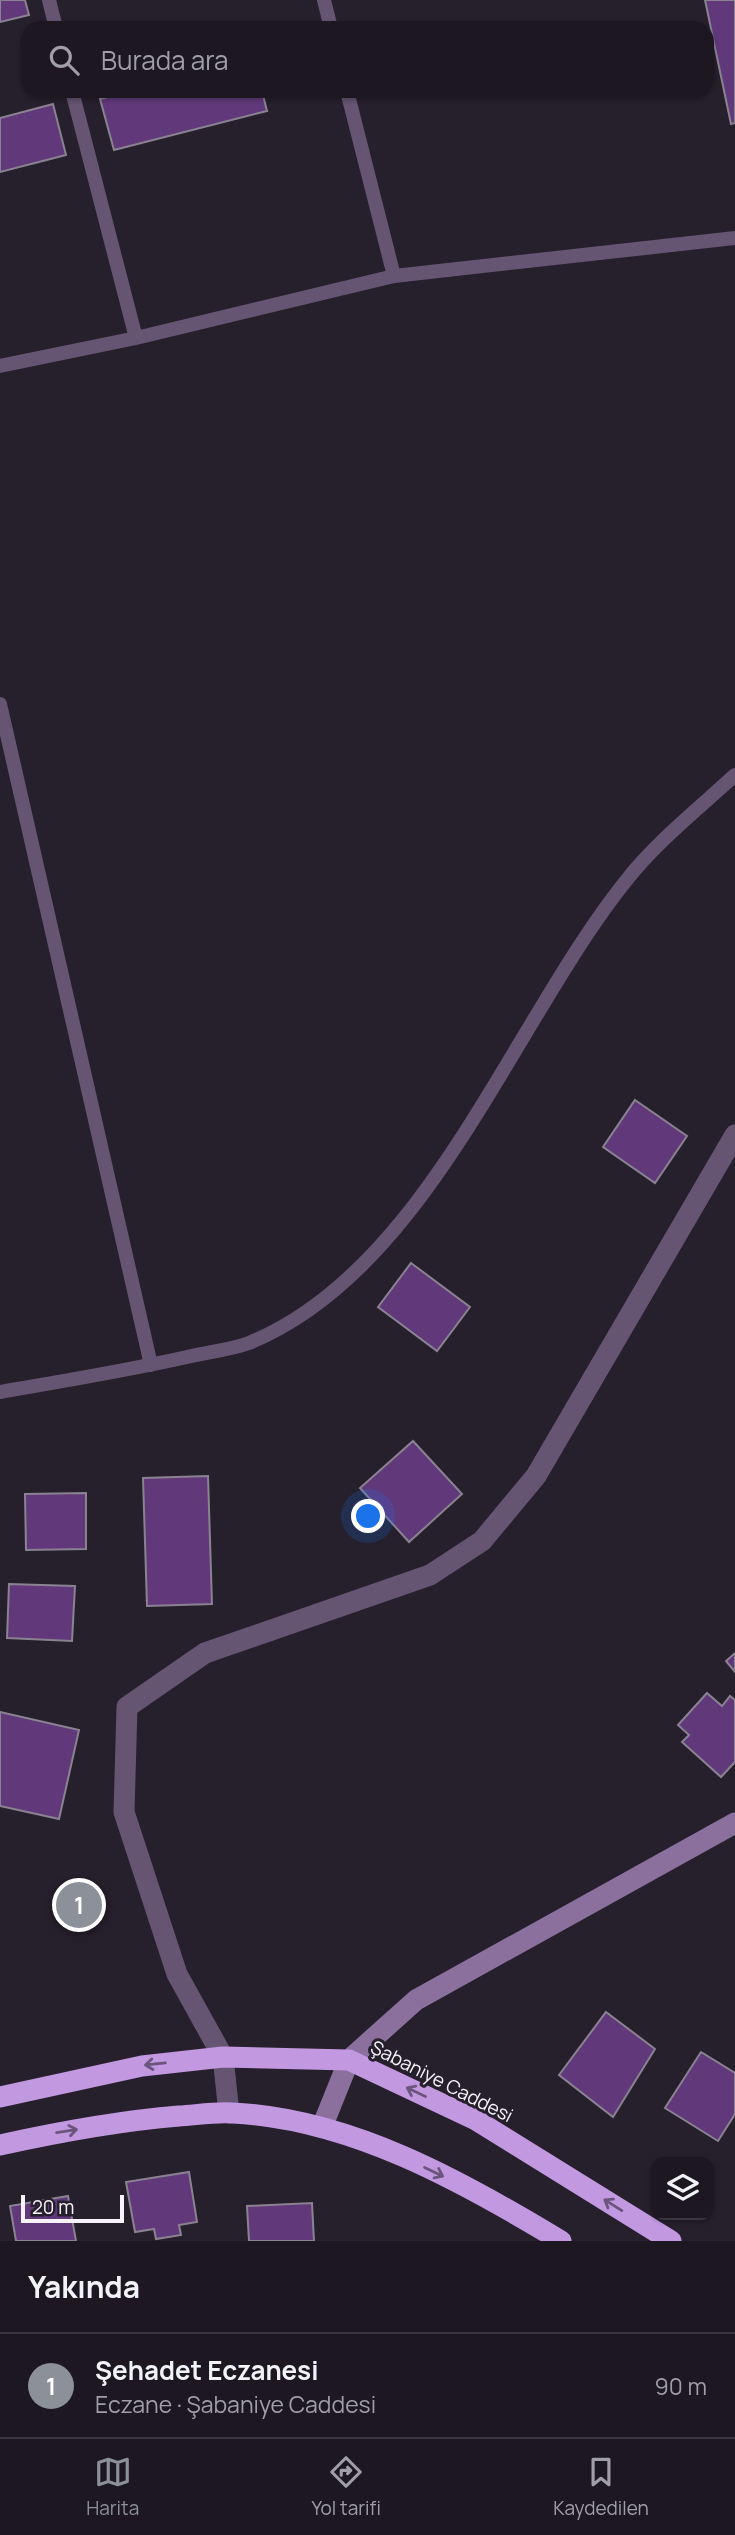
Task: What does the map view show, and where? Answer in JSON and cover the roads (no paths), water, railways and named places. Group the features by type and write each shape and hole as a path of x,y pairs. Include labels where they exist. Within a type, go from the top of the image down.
{"highway":[{"name":"Şabaniye Caddesi","path":"0,2097 142,2066 223,2057 349,2060 476,2119 671,2241"},
{"path":"0,2145 143,2119 229,2113 272,2116 322,2127 434,2171 561,2241"}],"street":[{"path":"229,2113 223,2057 177,1974 124,1812 127,1707 205,1653 430,1575 482,1541 536,1476 735,1135"},
{"path":"322,2127 349,2060 416,2000 733,1827"}],"lane":[{"path":"49,0 54,21"},
{"path":"324,0 329,21"},
{"path":"74,98 136,338"},
{"path":"349,98 394,276"},
{"path":"0,366 136,338 394,276 735,238"},
{"path":"0,704 150,1365"},
{"path":"0,1392 150,1365 249,1343 298,1316 369,1261 390,1238 431,1181 559,976 625,881 735,775"}],"place":[{"name":"Şehadet Eczanesi","path":"79,1905"}]}
